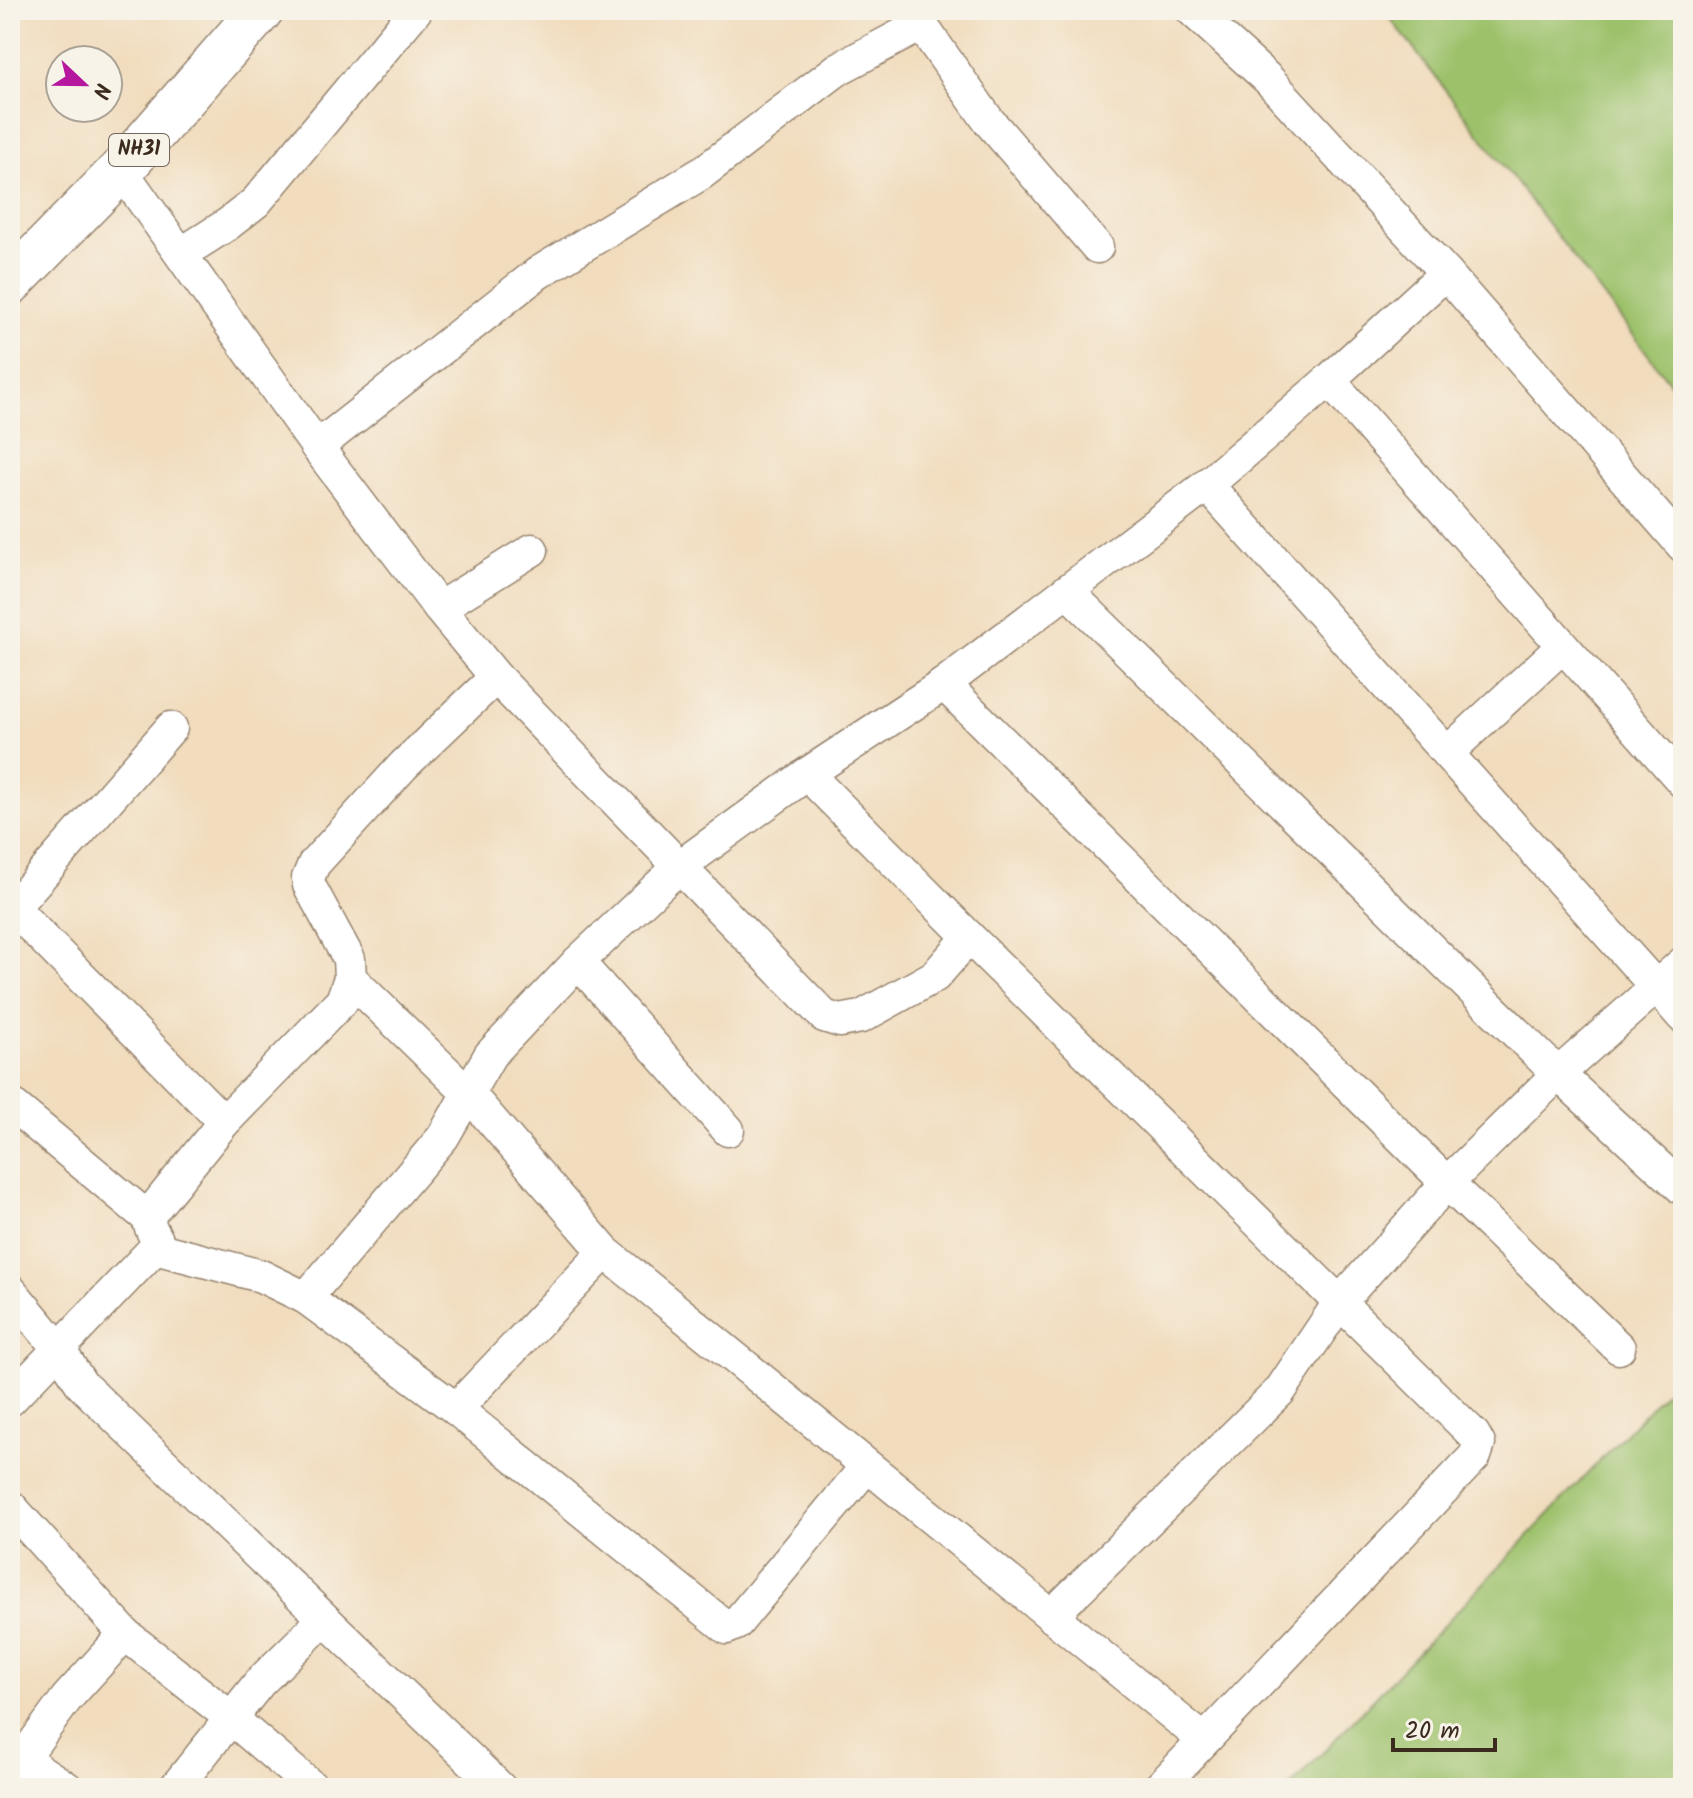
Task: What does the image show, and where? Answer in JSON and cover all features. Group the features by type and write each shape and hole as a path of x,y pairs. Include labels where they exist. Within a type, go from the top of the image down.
{"highway":[{"name":"NH31","path":"10,283 121,170 261,10"}],"street":[{"path":"181,254 256,202 416,10"},
{"path":"1192,10 1268,79 1446,273 1683,546"},
{"path":"317,447 538,273 702,173 838,69 916,17 988,120 1097,247"},
{"path":"121,170 317,447 439,608 496,677 824,1016 832,1020 850,1021 861,1017 935,976 969,937"},
{"path":"306,1298 443,1137 490,1055 578,962 679,867 807,774 944,684 1207,485 1329,380 1446,273"},
{"path":"1329,380 1683,782"},
{"path":"1207,485 1683,1017"},
{"path":"439,608 532,550"},
{"path":"1067,591 1558,1074 1683,1189"},
{"path":"1447,753 1563,646"},
{"path":"10,1400 59,1349 151,1233 224,1122 342,1001 350,978 349,959 309,885 308,878 314,864 404,765 496,677"},
{"path":"944,684 1447,1183 1619,1348"},
{"path":"171,728 11,908 224,1122"},
{"path":"807,774 1474,1435 1479,1444 1479,1450 1159,1788"},
{"path":"578,962 728,1130"},
{"path":"1051,1616 1280,1391 1339,1303 1447,1183 1558,1074 1683,963"},
{"path":"350,978 468,1093 605,1252 1204,1740"},
{"path":"10,1103 151,1233 261,1276 306,1298 456,1409 727,1628 736,1624 866,1467"},
{"path":"456,1409 605,1252"},
{"path":"10,1290 59,1349 82,1385 500,1788"},
{"path":"10,1506 125,1634 313,1788"},
{"path":"175,1788 260,1682 324,1619"},
{"path":"67,1788 14,1762 125,1634"}],"green space":[{"path":"1384,10 1683,10 1683,400"},
{"path":"1683,1373 1683,1788 1289,1788"}]}
